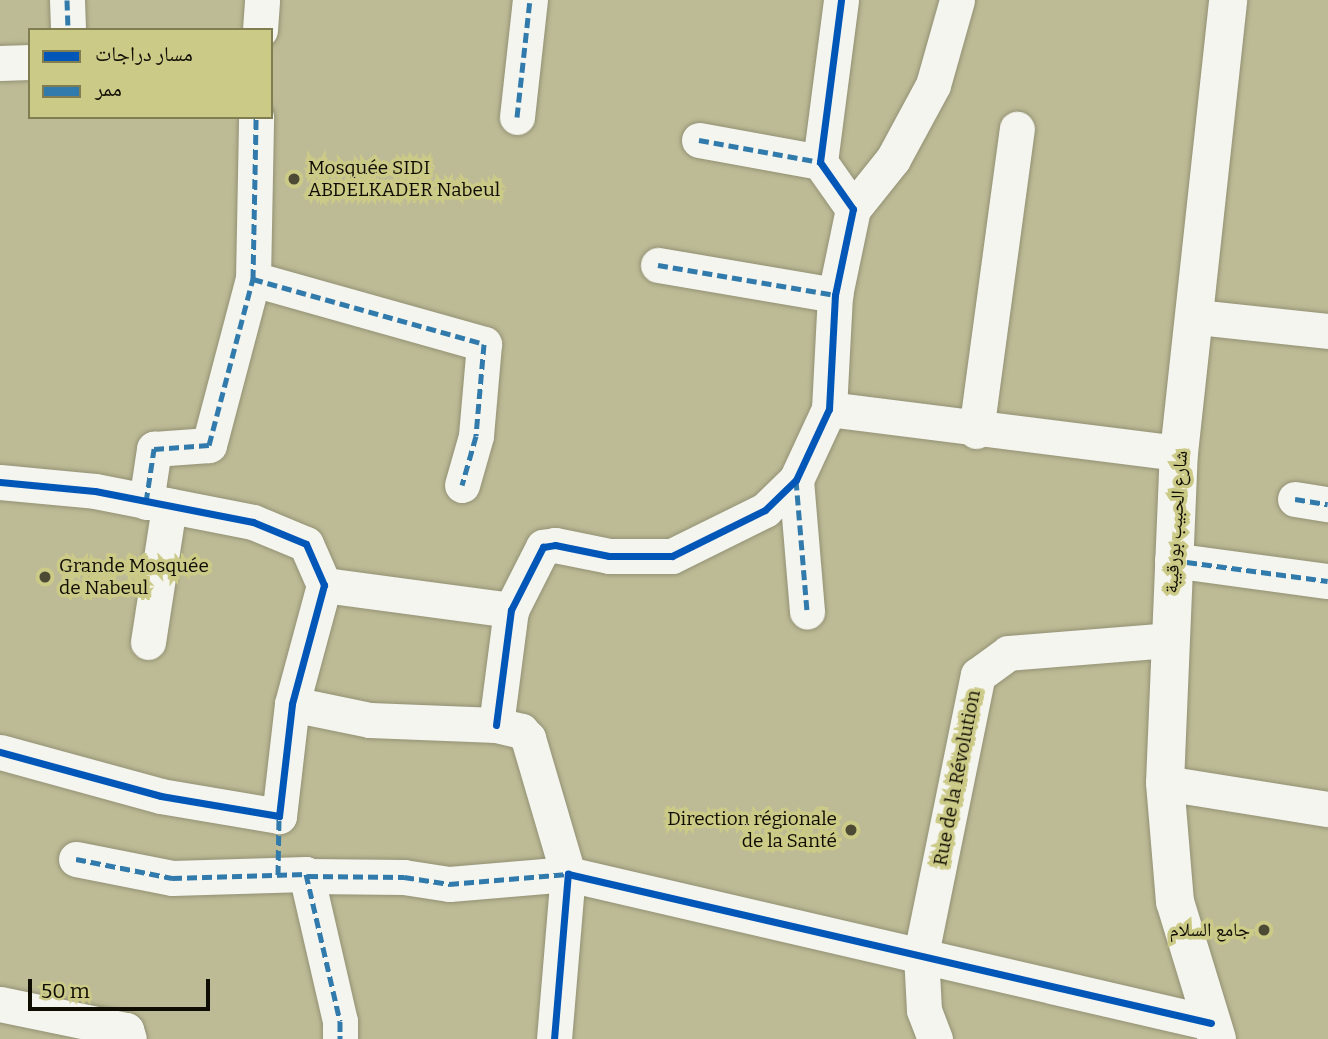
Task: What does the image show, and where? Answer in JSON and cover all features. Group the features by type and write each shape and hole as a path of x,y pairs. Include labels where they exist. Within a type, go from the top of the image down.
{"main road":[{"name":"شارع الحبيب بورقيبة","path":"1214,1031 1175,902 1166,783 1172,560 1179,453 1197,317 1228,0"}],"street":[{"path":"67,0 68,28"},
{"path":"260,28 262,0"},
{"path":"517,117 530,0"},
{"path":"841,0 820,162 853,209"},
{"path":"496,724 511,610 538,553 547,544 609,556 672,556 765,510 796,480 829,409 835,295 853,209 893,159 933,85 957,0"},
{"path":"0,63 28,62"},
{"path":"148,642 158,504 154,449 209,445 253,279 257,119"},
{"path":"976,430 1017,129"},
{"path":"699,140 820,162"},
{"path":"658,265 835,295"},
{"path":"253,279 484,344 476,436 462,485"},
{"path":"1197,317 1328,331"},
{"path":"829,409 976,430 1179,453"},
{"path":"796,480 807,612"},
{"path":"0,482 95,491 247,520 306,544 324,586 292,704 279,816 293,876 340,1021 340,1039"},
{"path":"1172,560 1328,581"},
{"path":"324,586 511,610"},
{"name":"Rue de la Révolution","path":"935,1039 924,1010 921,954 973,688 983,668 1008,653 1170,640"},
{"path":"292,704 370,720 496,724 521,730 528,738 568,874 554,1039"},
{"path":"0,752 161,796 279,816"},
{"path":"1166,783 1328,809"},
{"path":"76,859 172,878 404,877 449,884 568,874 921,954 1214,1031"},
{"path":"0,1004 126,1030 129,1039"}],"marked path":[{"path":"67,0 68,28"},
{"path":"517,117 530,0"},
{"path":"253,279 256,119"},
{"path":"699,140 820,162"},
{"path":"658,265 835,295"},
{"path":"146,502 154,449 209,445 253,279 484,344 476,436 462,485"},
{"path":"796,480 807,612"},
{"path":"1295,499 1328,504"},
{"path":"1172,560 1328,581"},
{"path":"278,875 279,816"},
{"path":"76,859 172,878 306,874 340,1021 340,1039"},
{"path":"308,876 404,877 449,884 568,874"}],"cycle path":[{"path":"496,725 511,610 543,547 555,545 609,556 672,556 765,510 796,480 829,409 835,295 853,209 820,162 841,0"},
{"path":"0,482 95,491 253,522 306,544 324,585 292,704 279,816 161,796 0,752"},
{"path":"554,1039 568,874 1211,1023"}],"place":[{"name":"Mosquée SIDI ABDELKADER Nabeul","path":"294,179"},
{"name":"Grande Mosquée de Nabeul","path":"45,577"},
{"name":"Direction régionale de la Santé","path":"851,830"},
{"name":"جامع السلام","path":"1264,930"}]}
